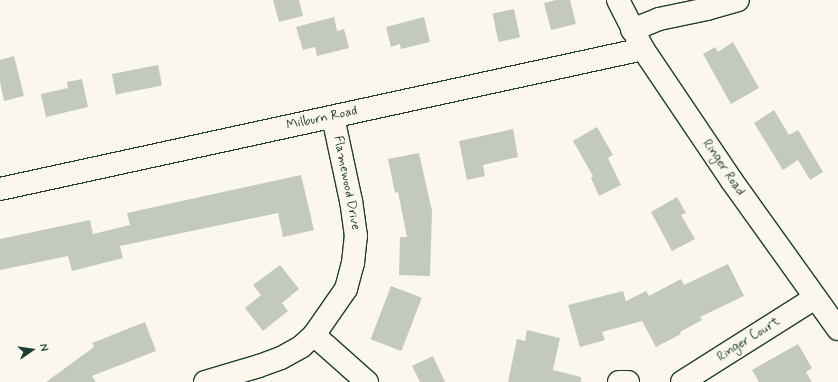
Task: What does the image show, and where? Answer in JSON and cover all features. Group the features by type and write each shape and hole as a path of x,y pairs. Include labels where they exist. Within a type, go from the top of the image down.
{"street":[{"name":"Ringer Road","path":"618,0 643,49 732,181 838,329"},
{"path":"632,30 659,19 707,9 738,0"},
{"name":"Milburn Road","path":"0,189 643,49"},
{"name":"Flamewood Drive","path":"205,382 281,358 301,347 314,335 346,289 353,263 356,236 351,201 333,117"},
{"name":"Ringer Court","path":"682,382 815,298"},
{"path":"314,335 367,382"},
{"path":"619,382 628,382"}],"building":[{"path":"273,0 299,0 303,16 279,22"},
{"path":"556,0 570,0 576,24 551,30 544,3"},
{"path":"514,9 520,37 499,42 492,14"},
{"path":"334,17 337,31 344,29 349,48 317,56 315,47 303,50 296,27"},
{"path":"424,17 430,42 401,49 400,44 391,47 386,27"},
{"path":"733,42 759,88 731,104 703,54 715,47 718,52"},
{"path":"14,56 24,96 4,101 0,82 0,60"},
{"path":"158,65 162,86 116,95 112,74"},
{"path":"82,79 88,107 46,117 41,94 68,88 67,82"},
{"path":"774,110 789,135 798,130 823,172 810,180 798,160 783,170 754,123"},
{"path":"597,127 613,155 608,158 621,185 599,196 591,178 593,176 573,141"},
{"path":"513,129 518,157 483,165 485,176 467,180 459,141"},
{"path":"419,153 432,211 430,276 399,275 400,237 407,237 398,192 395,193 388,159"},
{"path":"301,175 314,230 283,237 278,213 120,246 123,258 72,271 68,256 0,270 0,239 90,220 93,234 130,225 127,213"},
{"path":"677,197 686,213 681,215 695,239 672,251 651,212"},
{"path":"728,264 744,296 700,317 702,320 680,332 681,334 656,347 642,321 602,332 605,340 580,347 568,305 623,291 626,301 646,291 649,296 681,279 684,285"},
{"path":"280,265 299,289 282,303 288,311 263,331 245,308 261,295 253,285"},
{"path":"391,286 422,298 401,351 371,339"},
{"path":"145,322 156,351 92,376 96,382 46,382 94,347 92,343"},
{"path":"527,330 560,338 553,370 581,377 581,382 508,382 517,339 525,341"},
{"path":"798,344 812,368 806,372 812,382 759,382 752,370"},
{"path":"433,356 445,382 420,382 412,366"}]}
